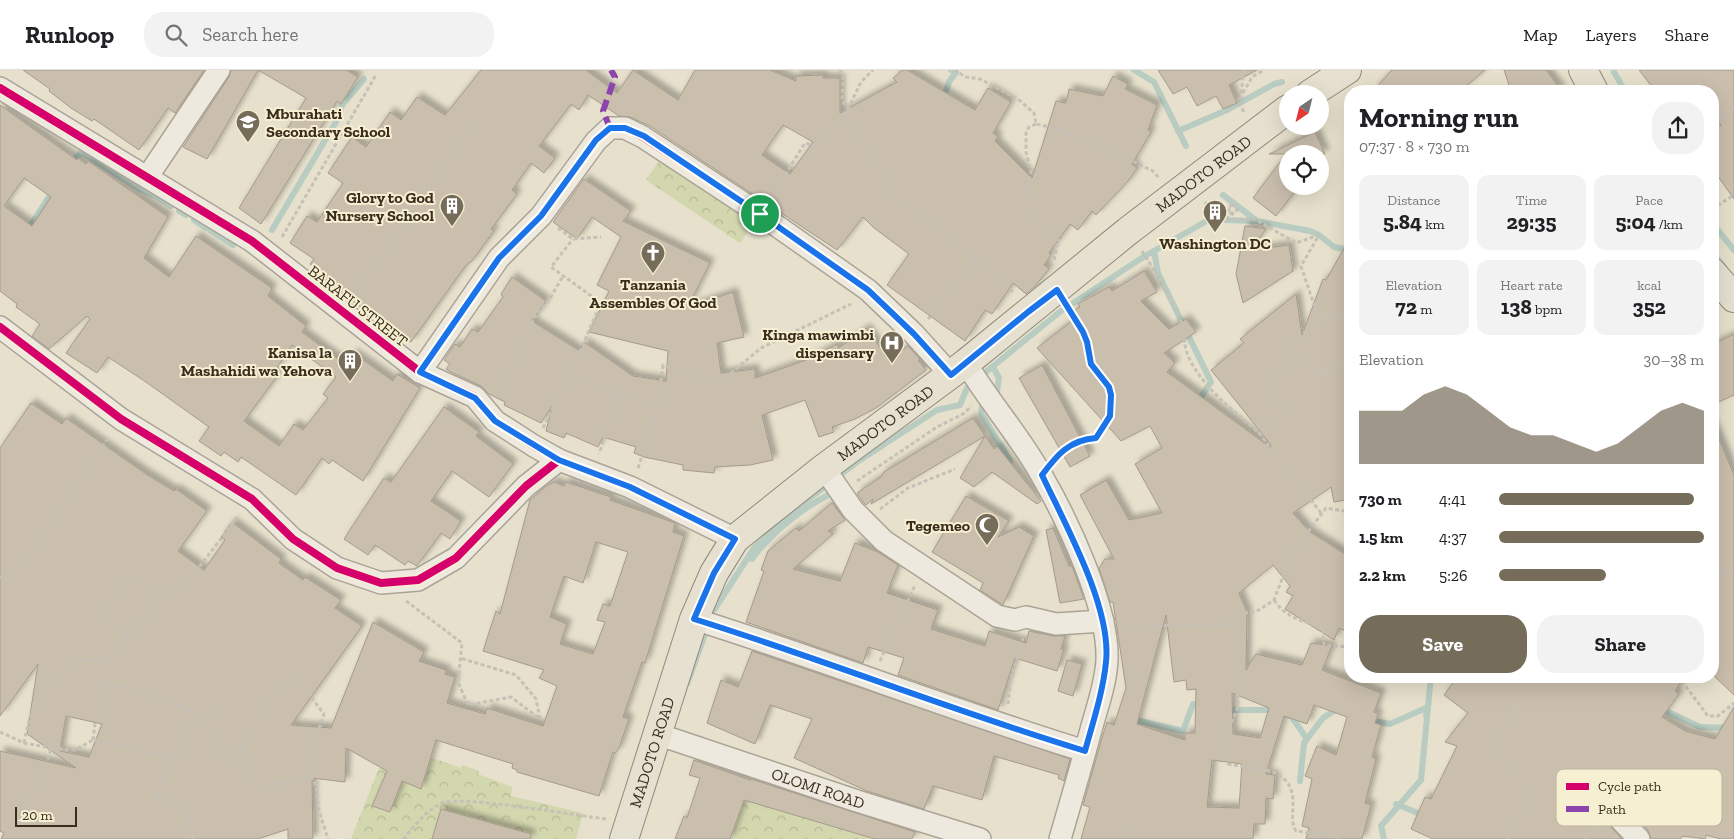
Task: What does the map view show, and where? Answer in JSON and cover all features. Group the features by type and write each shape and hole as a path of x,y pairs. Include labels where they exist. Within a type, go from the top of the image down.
{"main road":[{"path":"1324,85 1348,70"},
{"path":"1583,70 1591,85"},
{"name":"MADOTO ROAD","path":"627,830 694,619 714,573 735,539 824,468 959,369 1128,231 1258,129 1279,115"},
{"path":"1719,280 1734,298"}],"street":[{"path":"148,176 219,70"},
{"name":"BARAFU STREET","path":"0,88 148,176 272,255 420,372 475,398 495,421 534,446 559,460 630,487 735,539"},
{"path":"420,372 499,258 541,216 596,140 610,128 625,128 644,136 868,290 914,334 959,369 984,392 1042,475 1072,538 1104,626 1107,660 1100,697 1060,839"},
{"path":"0,327 121,419 252,499 293,539 337,568 381,583 418,580 456,558 526,486 559,460"},
{"path":"824,468 864,523 884,541 997,616 1015,620 1026,617 1056,624 1104,626"},
{"path":"694,619 871,680 927,697 1006,727 1085,751"},
{"name":"OLOMI ROAD","path":"658,734 857,801 980,839"},
{"path":"1626,826 1638,839"}],"path":[{"path":"840,70 843,76 842,101 848,109 848,124 878,163 895,197 915,214 958,242 974,260 1007,285 1044,299 1083,332 1091,364 1109,387 1112,403 1110,416 1096,438 1084,439 1059,453 1042,475"},
{"path":"760,214 806,143 816,146 820,144 828,130 848,109 861,82 872,70"},
{"path":"954,70 966,77 980,79 1018,100 1034,113 1036,124"},
{"path":"1244,70 1243,93 1240,106 1258,129"},
{"path":"1243,93 1252,77 1264,70"},
{"path":"272,255 376,75"},
{"path":"1719,119 1734,108"},
{"path":"342,312 478,116"},
{"path":"1044,299 1058,240 1024,214 1024,193 1031,172 1026,152 1026,133 1029,127 1036,124 1063,130 1111,149 1184,188 1212,214 1235,204 1217,221 1240,208 1225,220 1256,219 1296,243 1319,235 1301,266 1319,320"},
{"path":"1719,205 1734,195"},
{"path":"541,216 573,239 601,237"},
{"path":"1128,231 1150,263 1168,295 1183,329 1184,342 1192,364 1212,391 1259,433 1321,513"},
{"path":"534,446 569,376 601,303 551,267 573,239"},
{"path":"914,334 974,260"},
{"path":"495,421 501,405 499,398 530,334 533,319 549,300 563,276"},
{"path":"630,487 643,458 658,406 663,365 719,383 761,348 852,304 868,290"},
{"path":"1344,316 1319,320 1290,346 1298,358 1318,375 1344,364"},
{"path":"1259,433 1284,409 1267,385 1269,380 1298,358"},
{"path":"569,376 658,406"},
{"path":"594,474 610,422 610,401 613,392"},
{"path":"840,492 937,427 965,413 984,392"},
{"path":"0,578 23,566 41,541 53,516 121,419"},
{"path":"864,523 908,488 955,469"},
{"path":"132,635 162,598 189,584 200,566 252,499"},
{"path":"1104,626 1225,625 1231,623 1239,614 1259,610 1274,600 1292,552 1321,513 1326,508 1344,511"},
{"path":"871,680 898,625 922,566"},
{"path":"1719,576 1734,566"},
{"path":"24,743 31,712 50,682 66,675 71,660 108,659 127,634 95,618 103,605 112,603 128,575 162,598"},
{"path":"381,583 462,643 460,658 458,682 468,705 510,697 540,719 536,699 516,675 460,658"},
{"path":"1274,600 1281,610 1293,618 1322,627 1324,645 1344,647"},
{"path":"1006,727 1010,682 1022,642 1026,617"},
{"path":"1231,623 1234,634 1238,710 1229,727 1228,764 1258,767 1288,782 1293,794 1293,826 1296,831 1336,836 1338,839"},
{"path":"222,702 205,723 209,736 220,751 224,765 241,748 253,732 262,710 277,690 296,677 324,714 314,743 311,776 316,786 319,811 328,839"},
{"path":"93,740 100,683 143,692 194,712 181,752 172,757 156,798 176,801 184,806 189,815 194,839"},
{"path":"1683,683 1708,716 1718,716 1734,703"},
{"path":"1509,839 1505,834 1506,827 1530,805 1531,801 1514,769 1490,743 1523,700"},
{"path":"0,732 24,743 51,748 75,750 93,740 172,757"},
{"path":"20,824 29,798 41,784 51,748"},
{"path":"241,748 257,789 311,776"},
{"path":"403,839 434,807 445,802 471,802 627,830"},
{"path":"1126,826 1127,839"}],"green space":[{"path":"661,158 755,221 740,243 646,180"},
{"path":"396,745 461,768 463,765 479,771 478,774 512,787 511,796 583,813 576,839 351,839 379,768 384,769"},
{"path":"744,798 875,839 730,839"}],"building":[{"path":"23,70 204,70 175,113 168,108 139,150 94,119 92,121 71,108 49,91 50,89"},
{"path":"231,70 258,70 207,159 183,147 229,77"},
{"path":"258,70 346,70 358,77 341,104 337,101 261,224 239,208 306,98"},
{"path":"481,70 586,70 617,93 633,70 678,100 695,70 770,70 796,81 796,76 823,75 823,78 840,78 840,113 897,82 893,78 903,70 907,70 975,110 988,88 1011,102 993,133 998,137 995,141 1032,178 1056,101 1066,103 1069,89 1103,96 1113,76 1128,84 1125,89 1157,105 1148,130 1151,132 1132,164 1137,168 1129,180 1096,215 1092,211 1078,230 1070,224 1049,253 1051,255 1044,265 1049,269 1036,285 1026,294 1013,283 992,314 985,310 965,341 887,285 909,254 874,228 863,217 837,250 650,126 630,117 619,116 588,95 579,110 571,104 539,146 555,158 544,173 531,163 512,190 517,194 491,229 494,231 472,261 466,265 411,342 322,280 325,274 310,264 314,259 290,243 307,216 317,222 343,183 328,173 352,137 366,147 390,112 401,120 417,97 445,115","holes":["783,125 813,142 790,174 762,155"]},
{"path":"1158,70 1257,70 1229,85 1237,103 1223,109 1216,96 1197,106 1187,87 1173,94"},
{"path":"1392,70 1485,70 1467,85 1378,85"},
{"path":"1504,70 1546,70 1557,85 1509,85"},
{"path":"1639,70 1734,70 1734,199 1719,178 1719,127 1721,125 1719,123 1719,85 1650,85"},
{"path":"0,105 77,160 78,158 86,164 88,161 168,217 144,258 169,277 196,236 272,288 268,296 306,326 302,332 345,364 353,353 393,381 397,374 420,388 363,481 332,460 329,464 322,458 296,495 241,457 238,462 224,452 221,456 199,441 209,427 108,357 97,373 66,353 90,319 87,316 49,349 32,336 40,324 16,307 17,304 0,291","holes":["24,178 51,197 32,226 4,206","292,345 336,377 323,394 328,398 303,430 294,424 279,446 244,421 278,375 274,372"]},
{"path":"1309,135 1316,135 1321,145 1288,145"},
{"path":"1279,149 1279,154 1269,154"},
{"path":"1279,163 1279,195 1292,195 1276,216 1253,198"},
{"path":"584,179 631,211 623,221 710,263 688,307 733,292 744,337 717,343 721,373 755,369 755,378 806,360 837,344 839,348 866,328 889,360 908,346 920,359 918,360 926,370 876,408 855,419 832,427 834,432 819,437 805,400 762,415 773,460 750,465 715,467 714,473 683,470 683,465 644,457 634,453 636,447 603,437 598,447 566,433 564,438 546,431 552,406 541,423 504,405 505,402 489,394 481,386 446,369 450,364 444,360 455,344 460,347 472,329 478,332 503,297 501,294 512,277 546,301 532,321 580,351 584,342 633,376 666,381 668,351 589,332 609,291 597,285 621,237 592,217 577,239 553,222"},
{"path":"1245,226 1266,229 1250,250 1289,245 1293,271 1243,303 1236,274"},
{"path":"1344,248 1344,500 1334,502 1331,487 1293,513 1310,532 1344,553 1344,630 1339,628 1334,640 1285,609 1293,596 1286,592 1290,586 1273,565 1239,593 1247,612 1246,670 1256,654 1302,665 1311,643 1332,646 1322,670 1344,679 1344,683 1355,683 1381,693 1374,712 1378,714 1375,723 1381,725 1372,757 1376,759 1365,803 1371,805 1362,839 1306,839 1309,828 1302,826 1312,779 1305,776 1317,746 1336,755 1347,717 1314,705 1307,724 1284,716 1266,774 1275,775 1273,799 1266,798 1265,824 1254,824 1253,839 1081,839 1090,807 1083,805 1102,738 1107,722 1114,725 1126,688 1113,602 1110,602 1099,568 1105,559 1114,559 1080,495 1106,480 1129,520 1162,513 1135,464 1162,448 1150,426 1121,441 1037,348 1076,318 1072,311 1080,307 1078,304 1109,287 1112,291 1144,271 1157,292 1141,301 1169,329 1186,319 1196,332 1164,353 1175,363 1167,372 1270,447 1271,445 1211,370 1244,343 1240,339 1296,294 1302,335 1323,279 1326,280","holes":["1166,615 1174,682 1186,680 1187,690 1196,689 1195,733 1185,733 1185,740 1137,724","1232,693 1269,708 1260,738 1233,734","1212,760 1242,764 1239,808 1207,807"]},
{"path":"1734,334 1734,395 1719,402 1719,342"},
{"path":"1042,365 1090,456 1070,467 1019,378"},
{"path":"31,403 62,424 66,418 146,474 174,491 176,489 207,511 178,551 204,570 225,540 221,537 232,522 281,559 279,563 303,580 305,577 341,600 335,608 362,626 291,725 331,728 373,622 424,652 419,661 446,670 445,674 455,677 447,703 485,714 487,708 543,726 557,686 539,678 544,670 483,651 496,611 500,614 530,500 554,482 564,486 566,482 611,497 610,500 675,523 673,532 684,536 645,663 642,662 623,717 629,719 619,748 615,753 613,752 599,796 517,772 517,770 512,768 513,764 436,740 421,789 402,781 390,812 372,806 387,771 346,748 345,782 312,778 313,839 288,839 288,829 258,839 1,839 4,833 0,831 0,751 76,768 27,734 38,664 0,716 0,448","holes":["596,542 628,552 610,606 603,604 597,620 605,622 593,654 560,644 567,624 550,617 564,576 583,583","66,716 102,724 89,757 60,751"]},
{"path":"444,407 479,432 476,436 513,464 489,497 452,471 431,501 461,521 450,539 441,533 417,566 408,561 405,565 375,545 368,555 344,539 384,478 391,482"},
{"path":"973,418 994,449 997,446 1041,501 1037,504 992,472 974,487 960,478 985,436 871,504 873,499 866,505 863,502 857,493 881,477 884,472"},
{"path":"1719,439 1734,475 1734,695 1719,681"},
{"name":"Tegemeo","path":"966,496 1009,521 998,537 1019,527 1034,536 1003,605 980,590 983,583 932,552"},
{"path":"832,503 845,520 828,531 833,534 793,569 840,581 855,543 878,552 898,565 887,593 938,610 931,629 985,646 989,631 1026,643 1029,631 1053,636 1065,636 1061,649 1064,649 1057,671 1015,658 998,710 898,675 904,658 868,647 863,663 746,622 764,571 761,570 768,551 796,528 799,531"},
{"path":"1053,528 1069,566 1072,566 1084,599 1060,603 1046,530"},
{"path":"752,651 1070,759 1064,781 1058,778 1059,775 994,756 982,800 933,786 924,809 867,791 794,758 812,719 770,705 755,744 707,723 721,680 738,687"},
{"path":"1067,660 1082,664 1073,696 1058,691"},
{"path":"1453,683 1680,683 1675,691 1679,694 1662,717 1685,731 1715,739 1734,707 1734,839 1721,839 1706,835 1705,839 1683,836 1680,839 1651,839 1648,830 1644,826 1722,826 1722,769 1556,769 1556,826 1610,826 1622,839 1433,839 1411,829 1425,797 1431,799 1457,746 1445,742 1468,713 1444,695"},
{"path":"694,760 750,780 915,832 912,839 875,839 744,800 730,839 675,839 684,816 687,818 700,778 689,775"},
{"path":"441,809 531,834 530,839 432,839"}],"waterway":[{"path":"943,100 949,82 956,72 951,70"},
{"path":"1134,70 1154,82 1186,146"},
{"path":"1614,72 1622,85"},
{"path":"272,230 337,120 342,105 364,79"},
{"path":"1178,131 1227,110 1274,84 1282,82"},
{"path":"71,164 81,152 138,188 157,197"},
{"path":"27,231 54,189"},
{"path":"1223,195 1257,221 1310,231 1319,235 1334,247 1344,249"},
{"path":"160,199 171,206"},
{"path":"179,211 186,215"},
{"path":"1221,215 1225,220 1256,221"},
{"path":"987,371 1061,311 1145,256 1212,218"},
{"path":"194,220 206,228"},
{"path":"210,230 233,245"},
{"path":"1719,232 1734,250"},
{"path":"1154,251 1158,273 1211,382 1197,403"},
{"path":"1719,261 1724,267"},
{"path":"993,367 999,378 996,398"},
{"path":"714,610 754,548 789,514 857,462 937,410 960,405 967,388"},
{"path":"982,407 981,413 1010,461 1006,464"},
{"path":"752,559 768,540 787,523 828,495 831,486"},
{"path":"687,684 707,629"},
{"path":"1384,839 1381,826 1421,780 1430,683"},
{"path":"1131,719 1183,731 1193,704 1203,706"},
{"path":"1368,720 1390,724 1428,707 1426,715"},
{"path":"1300,781 1304,743 1323,718 1338,708"},
{"path":"1660,708 1700,727 1734,728"},
{"path":"1226,710 1275,710"},
{"path":"1287,715 1291,716 1307,739"},
{"path":"1396,804 1425,816"}],"marked path":[{"path":"610,128 603,111 615,77 611,70"}],"cycle path":[{"path":"0,88 252,241 420,372 475,397 495,421 534,446 559,460 630,487 735,539"},
{"path":"420,372 499,258 541,216 596,141 610,128 625,128 643,137 760,214 868,290 914,334 951,375"},
{"path":"0,327 121,419 252,499 293,539 337,568 381,583 418,580 456,558 526,486 559,460"}],"place":[{"name":"Mburahati Secondary School","path":"248,143"},
{"name":"Glory to God Nursery School","path":"452,227"},
{"name":"Washington DC","path":"1215,233"},
{"name":"Tanzania Assembles Of God","path":"653,274"},
{"name":"Kinga mawimbi dispensary","path":"892,364"},
{"name":"Kanisa la Mashahidi wa Yehova","path":"350,382"},
{"name":"Tegemeo","path":"987,546"}],"route":[{"path":"610,128 625,128 644,136 760,214 868,290 914,334 951,375 1057,290 1068,306 1087,342 1090,351 1088,356 1091,364 1097,369 1109,387 1112,403 1110,416 1096,438 1084,439 1059,453 1042,475 1072,538 1093,590 1104,630 1107,660 1100,697 1085,751 1006,727 927,697 871,680 694,619 714,573 735,539 630,487 559,460 495,421 475,398 420,372 499,258 541,216 596,140 610,128"}]}
